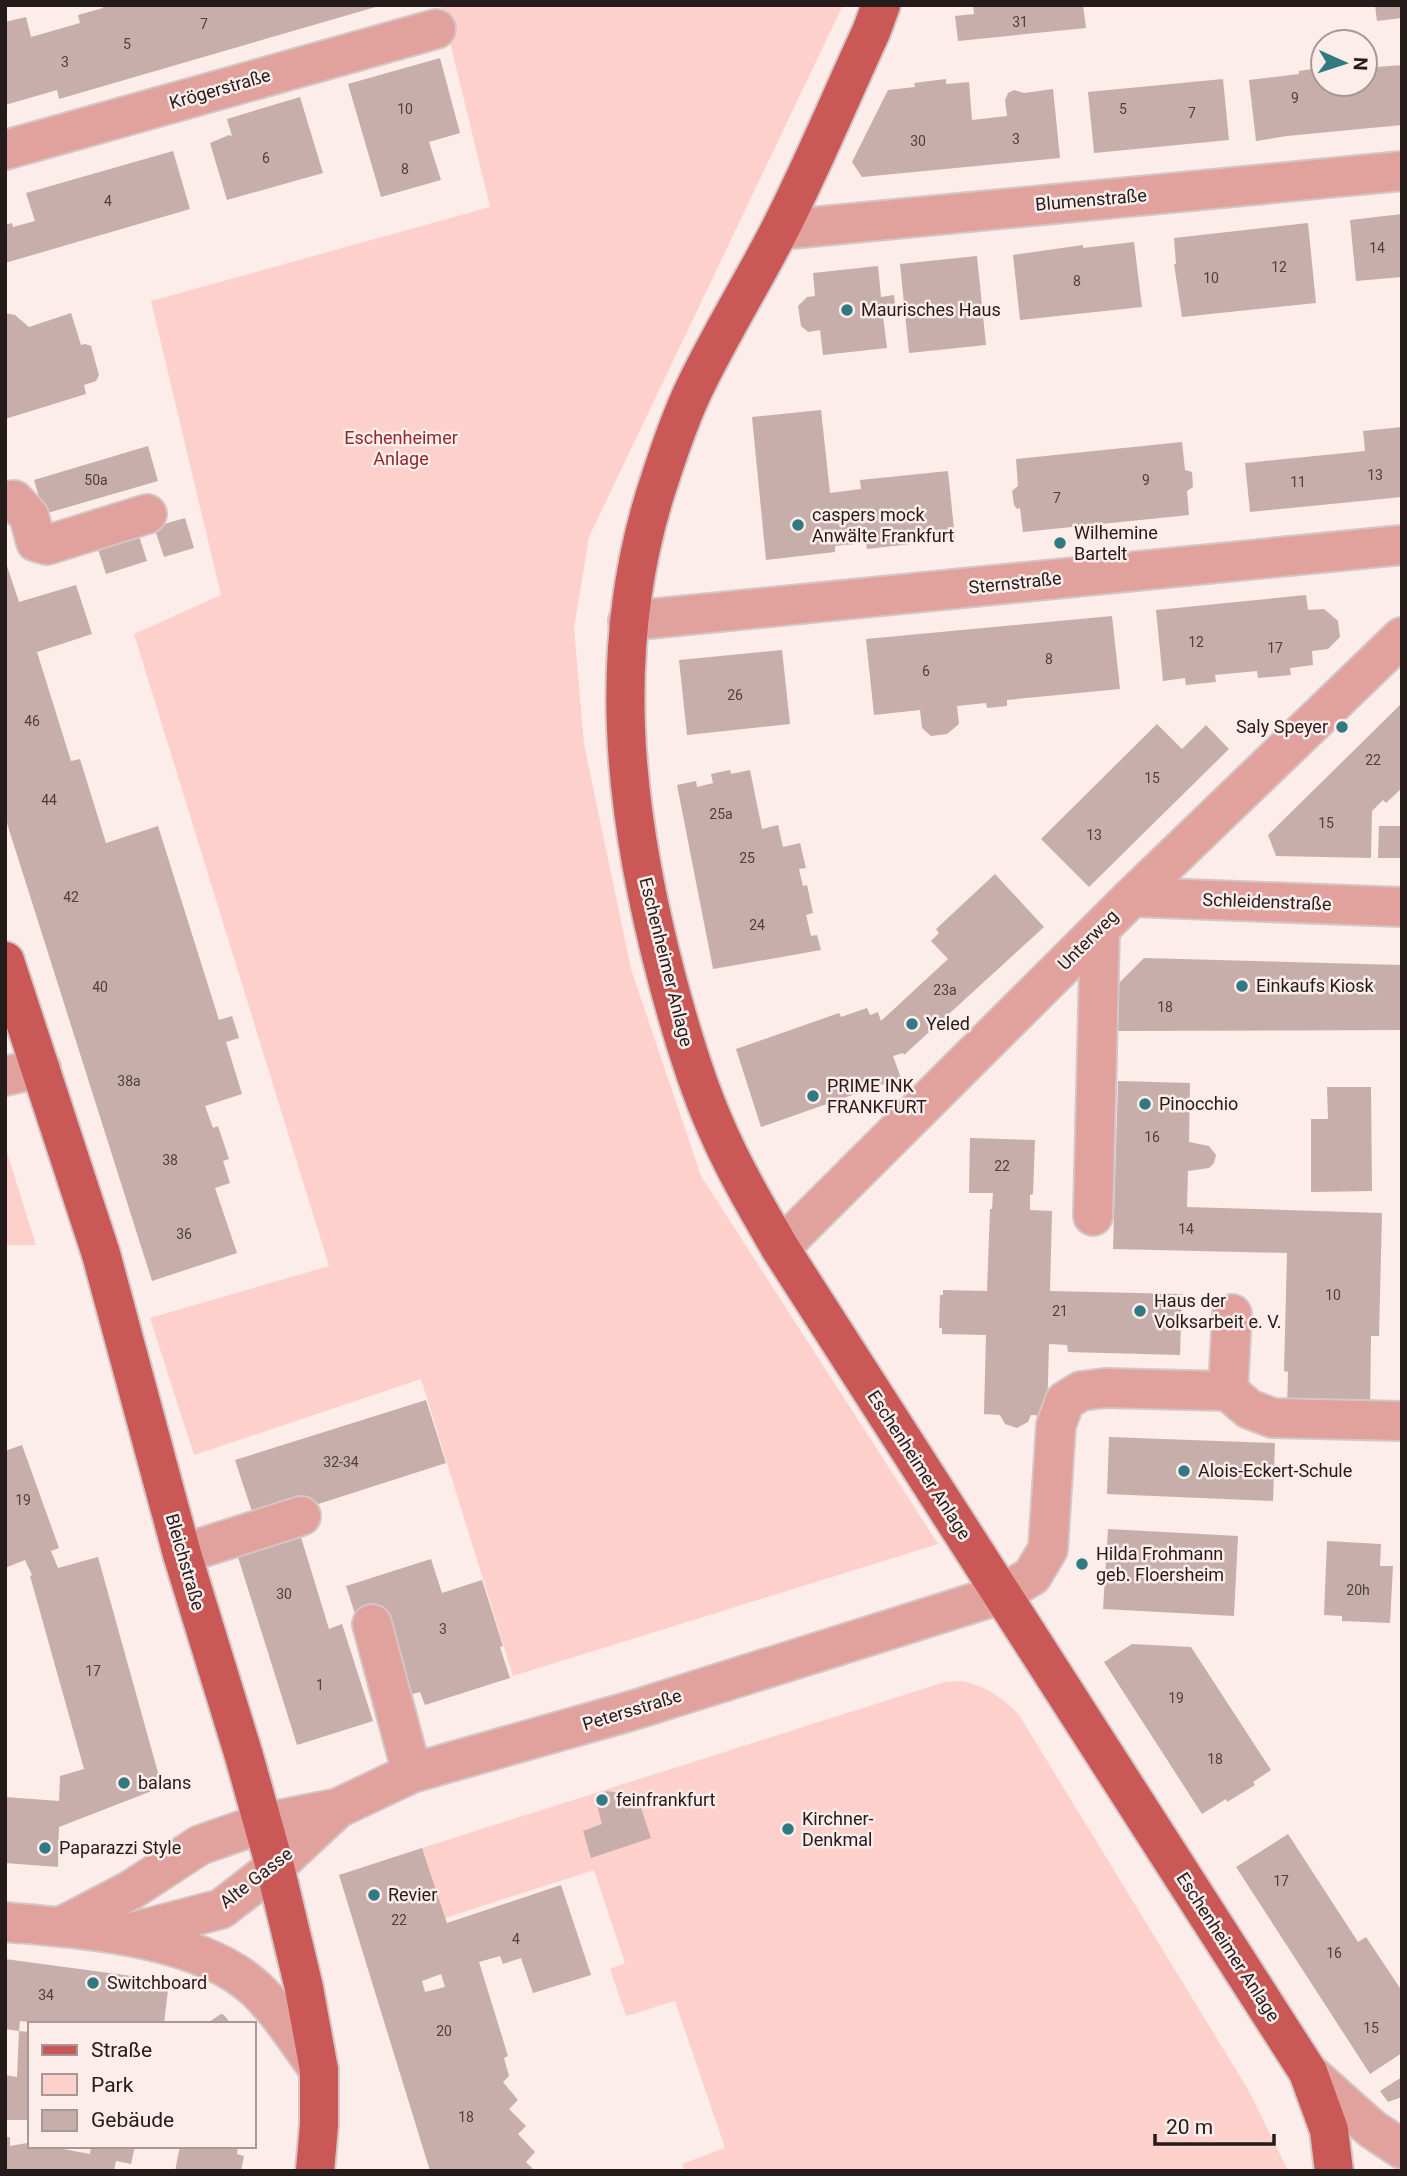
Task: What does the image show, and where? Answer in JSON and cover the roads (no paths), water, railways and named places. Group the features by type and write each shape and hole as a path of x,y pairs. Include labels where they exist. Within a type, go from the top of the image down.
{"main road":[{"name":"Eschenheimer Anlage","path":"881,5 780,230 694,390 659,480 639,556 628,621 624,727 631,794 656,939 676,1011 715,1126 737,1172 780,1248 1308,2072 1329,2130 1334,2171"},
{"name":"Bleichstraße","path":"5,961 23,1072 101,1254 182,1554 275,1867 304,1988 319,2070 319,2125 315,2171"}],"street":[{"name":"Krögerstraße","path":"5,150 436,29"},
{"name":"Blumenstraße","path":"780,230 1402,171"},
{"path":"5,501 14,500 29,516 36,541 47,545 147,514"},
{"name":"Sternstraße","path":"628,621 1402,545"},
{"name":"Unterweg","path":"780,1248 1132,897 1402,637"},
{"name":"Schleidenstraße","path":"1132,897 1402,907"},
{"path":"1093,1216 1100,929"},
{"path":"1228,1391 1232,1314"},
{"path":"1002,1594 1032,1576 1048,1549 1056,1425 1065,1401 1081,1391 1105,1388 1228,1391 1249,1409 1273,1418 1402,1421"},
{"path":"182,1554 301,1516"},
{"name":"Petersstraße","path":"263,1823 338,1808 412,1773 622,1714 1002,1594"},
{"path":"372,1624 412,1773"},
{"name":"Alte Gasse","path":"120,1935 220,1909 275,1867 338,1808"},
{"path":"60,1927 131,1889 200,1845 263,1823"},
{"name":"Alte Gasse","path":"5,1922 120,1935 184,1950 229,1970 255,1989 280,2016 319,2070"},
{"path":"1308,2072 1372,2129 1402,2149"}],"place":[{"name":"Maurisches Haus","path":"847,310"},
{"name":"caspers mock Anwälte Frankfurt","path":"798,525"},
{"name":"Wilhemine Bartelt","path":"1060,543"},
{"name":"Saly Speyer","path":"1342,727"},
{"name":"Einkaufs Kiosk","path":"1242,986"},
{"name":"Yeled","path":"912,1024"},
{"name":"PRIME INK FRANKFURT","path":"813,1096"},
{"name":"Pinocchio","path":"1145,1104"},
{"name":"Haus der Volksarbeit e. V.","path":"1140,1311"},
{"name":"Alois-Eckert-Schule","path":"1184,1471"},
{"name":"Hilda Frohmann geb. Floersheim","path":"1082,1564"},
{"name":"balans","path":"124,1783"},
{"name":"feinfrankfurt","path":"602,1800"},
{"name":"Kirchner- Denkmal","path":"788,1829"},
{"name":"Paparazzi Style","path":"45,1848"},
{"name":"Revier","path":"374,1895"},
{"name":"Switchboard","path":"93,1983"}]}
